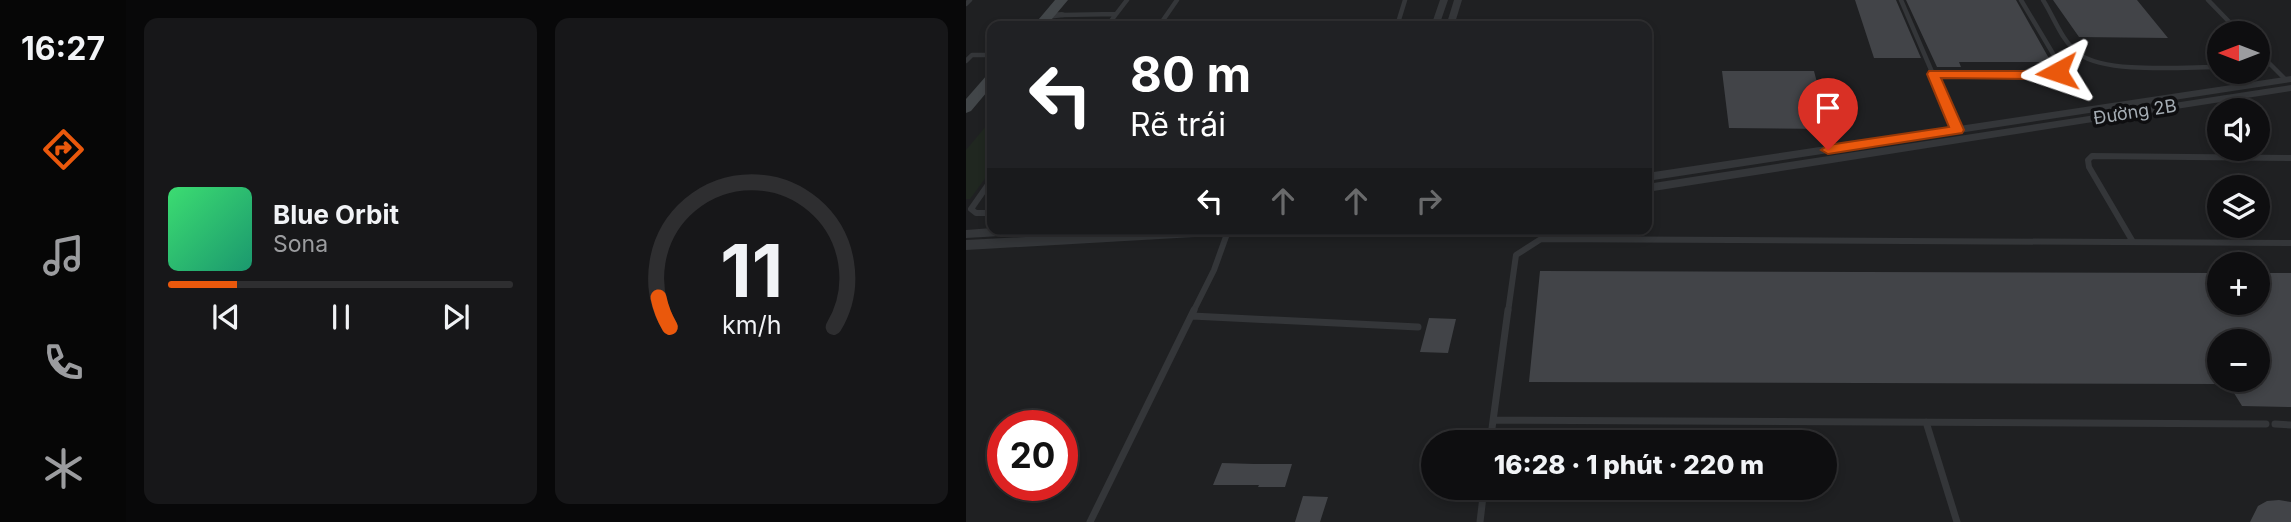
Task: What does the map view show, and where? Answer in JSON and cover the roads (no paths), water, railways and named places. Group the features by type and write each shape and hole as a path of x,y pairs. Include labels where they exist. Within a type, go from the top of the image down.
{"street":[{"path":"1050,21 1062,0"},
{"path":"1050,21 1062,15 1075,0"},
{"path":"1437,21 1444,0"},
{"path":"1452,21 1458,0"},
{"name":"Đường 2B","path":"1652,176 2289,82"},
{"name":"Đường 2B","path":"1652,187 2289,82"},
{"path":"966,108 987,84"},
{"path":"966,124 987,100"},
{"path":"966,234 987,233"},
{"path":"966,245 1153,235"}],"lane":[{"path":"966,4 970,0"},
{"path":"1111,21 1126,0"},
{"path":"1162,21 1177,0"},
{"path":"1399,21 1405,0"},
{"path":"1901,0 1957,130"},
{"path":"1933,74 2043,75 2057,72 2055,57 2021,0"},
{"path":"2043,0 2076,51 2091,61 2113,65 2207,66"},
{"path":"2208,0 2228,21"},
{"path":"1062,15 1116,14"},
{"path":"966,61 972,55 987,55"},
{"path":"2270,65 2289,82"},
{"path":"2133,242 2089,167 2088,160 2092,156 2291,158"},
{"path":"987,186 971,209 976,213 987,213"},
{"path":"1090,522 1214,270 1227,235"},
{"path":"1492,430 1516,256 1541,239 2291,243"},
{"path":"1192,316 1418,327"},
{"path":"1494,420 2291,425"},
{"path":"1926,422 1957,522"},
{"path":"1480,522 1483,500"}]}
